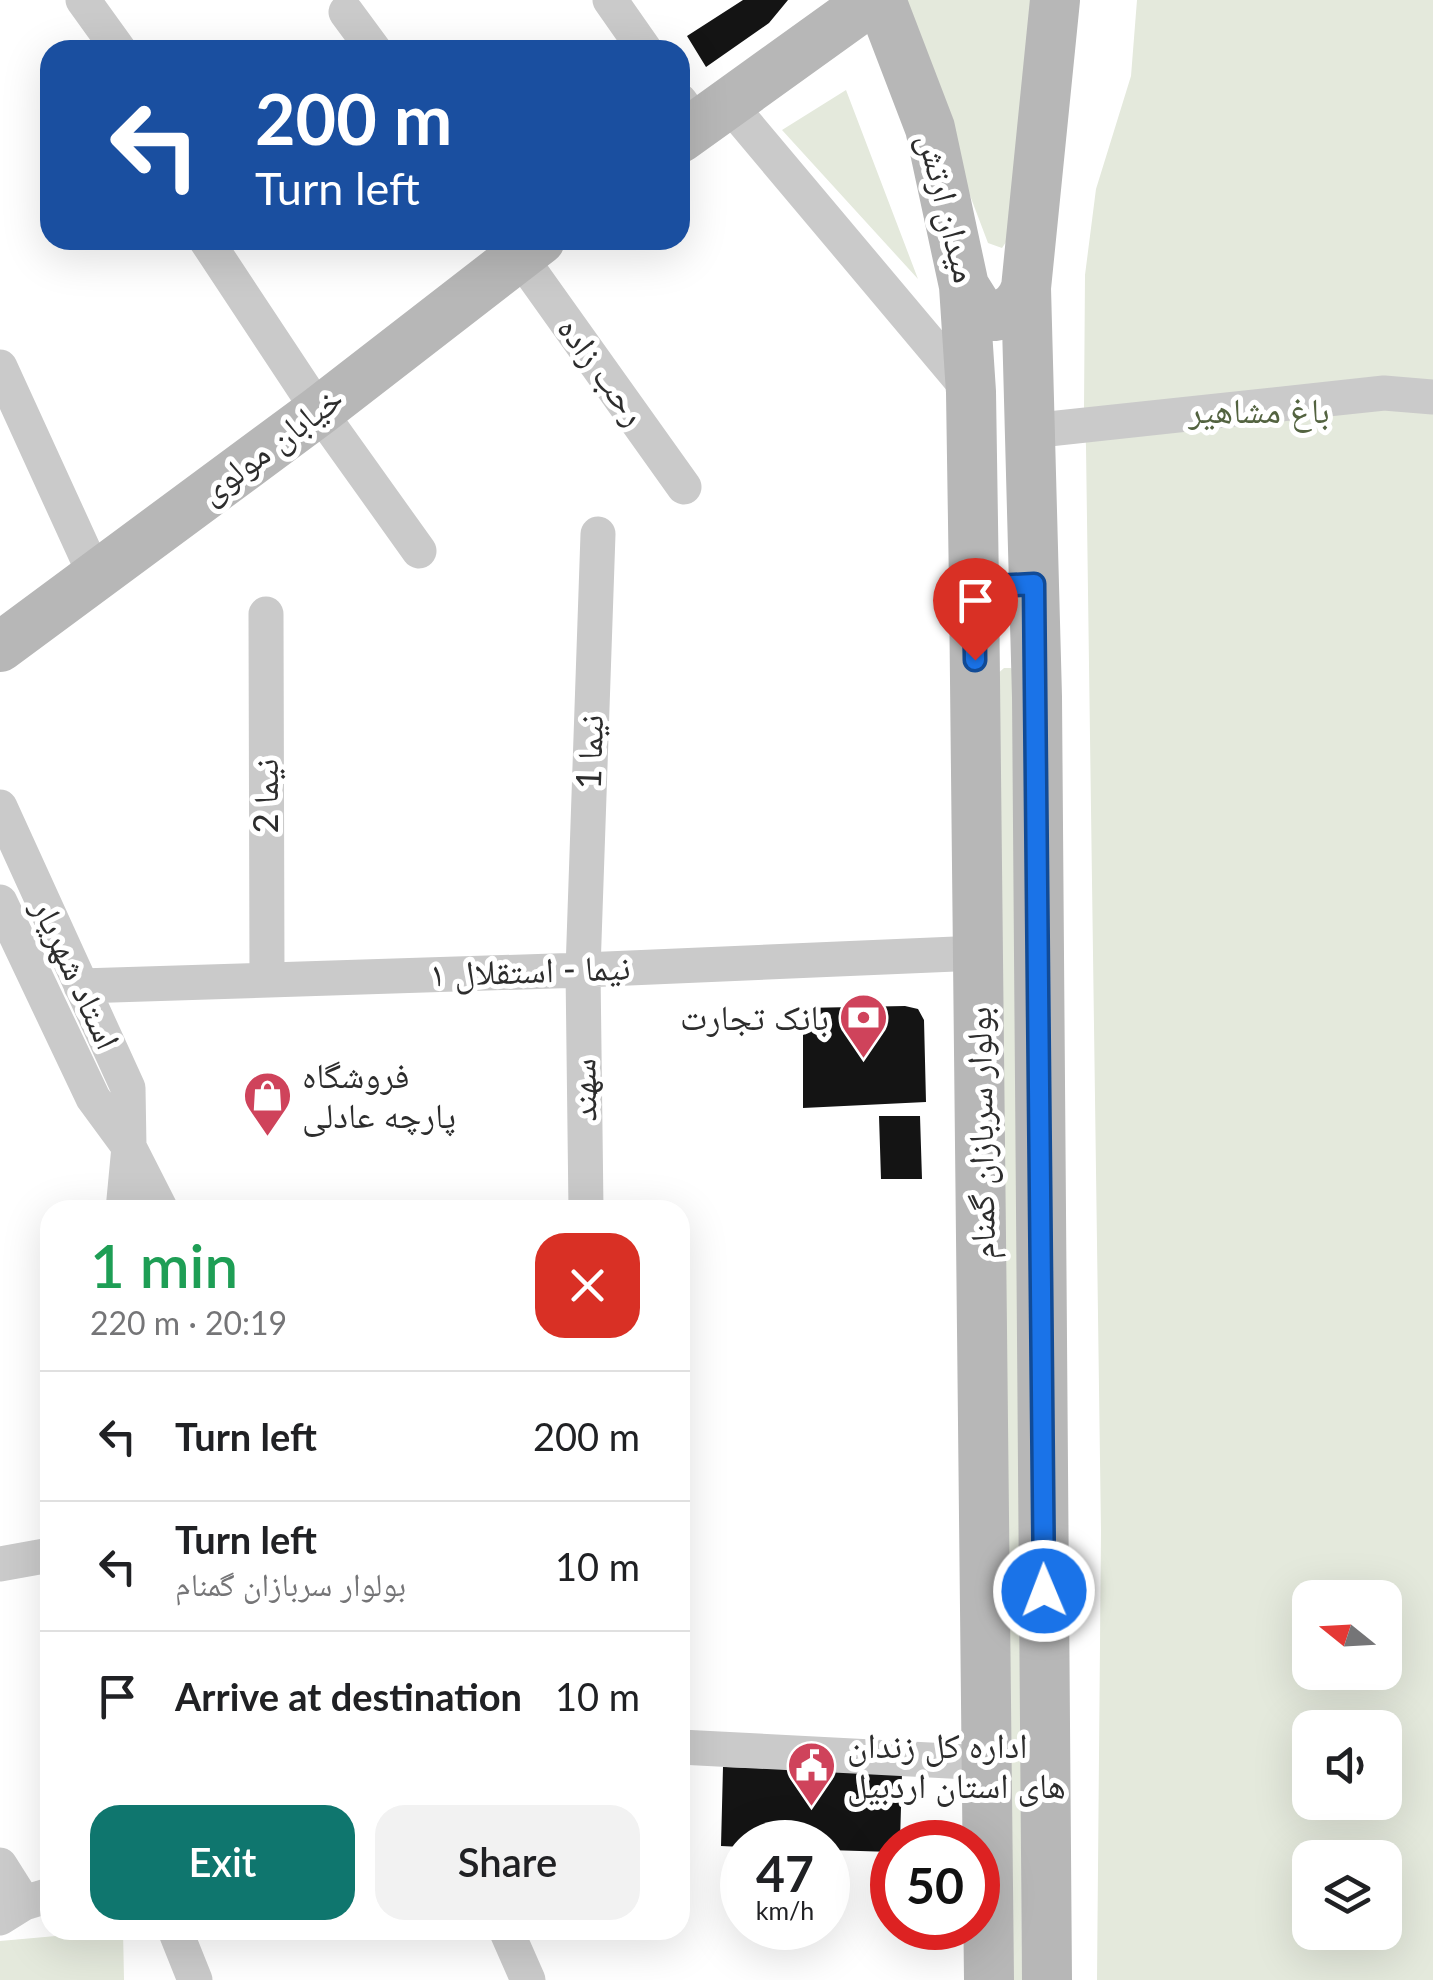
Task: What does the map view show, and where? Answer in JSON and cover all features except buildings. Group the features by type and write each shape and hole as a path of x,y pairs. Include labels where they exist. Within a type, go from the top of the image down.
{"main road":[{"path":"696,117 872,0"},
{"name":"میدان ارتش","path":"881,0 930,128 964,286 979,310 996,316 1011,311 1026,288 1055,0"},
{"name":"خیابان مولوی","path":"0,647 319,410 516,250"},
{"name":"بولوار سربازان گمنام","path":"964,286 971,392 974,587 988,1980"},
{"name":"بولوار سربازان گمنام","path":"1026,288 1037,716 1047,1980"},
{"path":"974,587 1034,584"}],"street":[{"path":"84,0 111,40"},
{"path":"610,0 638,40"},
{"path":"346,12 367,40"},
{"path":"696,117 971,392"},
{"path":"213,250 419,551"},
{"name":"رحب زاده","path":"525,250 684,487"},
{"path":"0,367 95,575"},
{"path":"1030,431 1384,393 1433,398"},
{"name":"نیما 1","path":"582,970 598,534"},
{"name":"نیما 2","path":"266,614 267,979"},
{"name":"استاد شهریار","path":"0,807 128,1088 129,1147"},
{"name":"استاد شهریار","path":"0,902 93,1098 129,1147 156,1200"},
{"name":"نیما - استقلال ۱","path":"81,986 979,953"},
{"name":"سهند","path":"582,970 586,1200"},
{"path":"124,1200 129,1147"},
{"path":"0,1564 40,1557"},
{"path":"690,1748 987,1764"},
{"path":"0,1866 25,1905"},
{"path":"179,1940 195,1980"},
{"path":"510,1940 528,1980"}],"green space":[{"path":"896,0 1038,0 1010,236 1002,248 988,243"},
{"name":"باغ مشاهیر","path":"1137,0 1433,0 1433,1980 1097,1980 1101,1532 1084,407 1085,275 1096,189 1131,76"},
{"path":"846,90 918,279 782,130"},
{"path":"1004,668 1011,668 1016,674 1022,1980 1005,1980 995,676"},
{"path":"40,1937 123,1940 124,1980 0,1980 0,1941"}],"place":[{"name":"بانک تجارت","path":"864,1060"},
{"name":"فروشگاه پارچه عادلی","path":"267,1138"},
{"name":"اداره کل زندان های استان اردبیل","path":"812,1808"}],"route":[{"path":"975,660 974,587 1034,584 1044,1591"}]}
